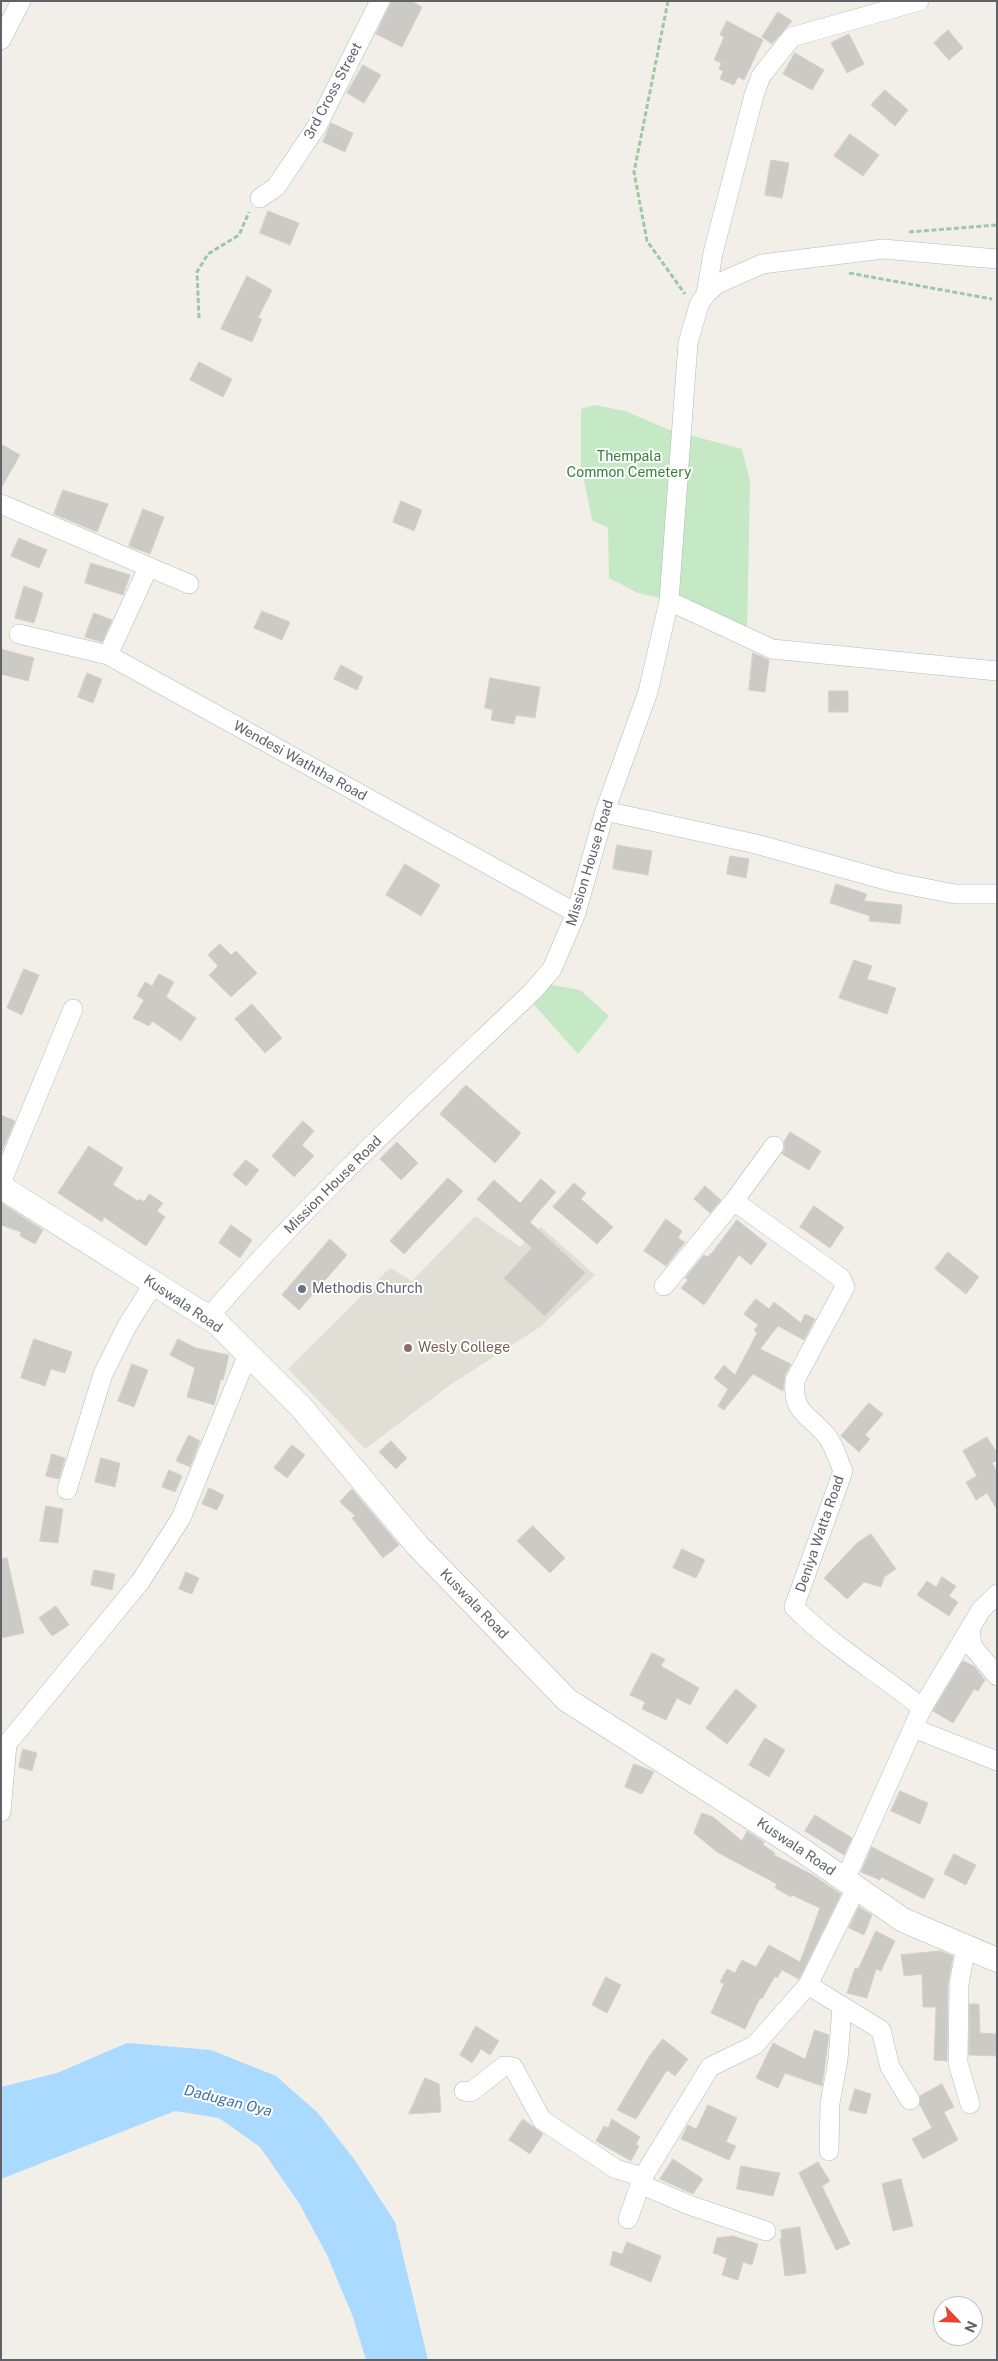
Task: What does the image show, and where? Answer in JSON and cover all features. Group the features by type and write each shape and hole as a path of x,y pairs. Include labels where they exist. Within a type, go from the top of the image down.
{"street":[{"path":"1,40 21,1"},
{"name":"3rd Cross Street","path":"260,198 276,188 317,126 380,1"},
{"name":"Mission House Road","path":"208,1318 241,1279 351,1165 532,992 552,969 576,913 605,811 648,692 669,601 688,343 702,299 761,76 792,37 919,1"},
{"path":"702,299 717,284 762,264 883,249 997,258"},
{"path":"1,504 189,584"},
{"path":"108,655 148,568"},
{"path":"669,601 772,649 997,670"},
{"name":"Wendesi Waththa Road","path":"20,634 108,655 576,913"},
{"path":"605,811 756,844 893,882 955,894 997,894"},
{"path":"1,1185 73,1009"},
{"path":"664,1286 734,1201 774,1146"},
{"name":"Kuswala Road","path":"1,1185 216,1323 301,1407 416,1545 567,1700 796,1846 903,1920 997,1960"},
{"name":"Deniya Watta Road","path":"734,1201 841,1278 845,1287 795,1380 794,1396 800,1410 827,1436 843,1471 794,1607 817,1630 891,1682 922,1708"},
{"path":"67,1490 103,1374 128,1326 154,1283"},
{"path":"1,1812 6,1744 140,1582 181,1518 248,1354"},
{"path":"628,2219 641,2181 710,2067 755,2045 808,1985 922,1708 981,1610 997,1594"},
{"path":"970,1629 972,1646 997,1676"},
{"path":"913,1728 997,1761"},
{"path":"966,1947 959,1984 958,2063 970,2104"},
{"path":"808,1985 881,2030 890,2067 910,2100"},
{"path":"829,2151 830,2103 838,2060 842,2007"},
{"path":"464,2091 471,2092 504,2066 513,2067 542,2120 616,2169 689,2205 766,2231"}],"path":[{"path":"668,1 634,172 646,241 682,291 702,299"},
{"path":"199,318 198,272 208,254 239,235 251,209 260,198"},
{"path":"846,272 992,299"}],"shaded area":[{"name":"Wesly College","path":"475,1216 520,1247 541,1227 595,1275 540,1327 450,1385 365,1449 288,1369 390,1268 412,1281"}],"green space":[{"name":"Thempala Common Cemetery","path":"595,405 625,411 679,434 664,599 638,593 609,578 608,528 592,520 581,465 581,409"},
{"name":"Thempala Common Cemetery","path":"689,435 742,449 750,481 747,632 678,598"},
{"path":"546,984 580,990 609,1016 578,1054 530,1000"}],"water":[{"name":"Dadugan Oya","path":"127,2043 211,2050 276,2076 318,2113 354,2159 395,2222 428,2360 366,2360 353,2317 327,2255 299,2203 260,2147 219,2118 175,2111 1,2179 1,2087 57,2073"}],"building":[{"path":"392,1 411,1 422,7 402,47 376,34"},
{"path":"778,12 792,21 772,44 762,37"},
{"path":"727,21 763,40 744,80 738,77 734,85 720,79 723,71 719,69 721,63 714,60 724,37 720,35"},
{"path":"948,30 963,48 949,60 934,43"},
{"path":"849,34 864,64 847,73 831,43"},
{"path":"795,53 824,70 812,90 783,74"},
{"path":"363,65 381,75 364,103 347,93"},
{"path":"885,90 908,110 895,126 871,105"},
{"path":"331,123 353,133 345,152 323,142"},
{"path":"850,134 879,155 863,176 834,156"},
{"path":"771,160 789,163 782,198 765,195"},
{"path":"268,211 299,223 290,245 260,233"},
{"path":"247,276 272,290 258,318 262,319 252,342 221,329"},
{"path":"199,362 232,379 223,397 190,380"},
{"path":"1,444 20,455 1,488"},
{"path":"63,490 108,504 97,532 54,514"},
{"path":"401,501 422,510 414,531 393,522"},
{"path":"143,509 164,517 150,554 129,546"},
{"path":"19,538 47,550 39,568 11,556"},
{"path":"91,563 130,575 123,595 85,583"},
{"path":"24,586 43,593 34,623 15,618"},
{"path":"262,611 290,622 282,640 254,628"},
{"path":"94,613 112,620 102,642 85,637"},
{"path":"1,649 34,658 28,681 1,674"},
{"path":"753,653 769,660 765,692 749,690"},
{"path":"341,665 363,677 357,690 334,679"},
{"path":"87,673 102,679 93,703 78,697"},
{"path":"490,678 540,687 535,718 516,715 514,724 491,720 493,710 485,708"},
{"path":"829,691 848,691 848,712 829,712"},
{"path":"617,845 652,851 648,875 613,869"},
{"path":"730,856 749,859 746,878 727,874"},
{"path":"405,864 440,885 421,916 386,895"},
{"path":"836,884 867,894 864,901 902,905 900,924 869,921 870,916 830,903"},
{"path":"220,944 231,955 236,951 257,973 231,997 209,975 218,966 208,955"},
{"path":"854,960 872,966 867,979 896,988 887,1014 839,998"},
{"path":"24,969 39,975 22,1015 7,1008"},
{"path":"159,974 174,982 166,997 196,1018 181,1041 152,1021 149,1026 133,1018 144,1000 137,996 145,982 152,986"},
{"path":"252,1004 282,1038 265,1053 235,1019"},
{"path":"466,1085 521,1133 495,1163 440,1114"},
{"path":"1,1115 15,1121 1,1153"},
{"path":"303,1121 314,1131 302,1145 314,1156 294,1177 272,1156"},
{"path":"790,1132 821,1151 809,1170 782,1154 785,1148 784,1142"},
{"path":"397,1142 418,1163 401,1180 380,1159"},
{"path":"89,1146 123,1168 113,1185 138,1201 140,1199 144,1202 149,1194 163,1203 157,1211 165,1217 146,1246 104,1217 102,1222 58,1193"},
{"path":"246,1160 259,1170 246,1186 233,1175"},
{"path":"448,1178 463,1191 404,1254 390,1241"},
{"path":"541,1179 556,1192 530,1222 585,1273 545,1316 504,1278 532,1248 477,1199 494,1180 520,1203"},
{"path":"574,1183 586,1193 581,1199 613,1227 597,1244 553,1207"},
{"path":"705,1186 721,1200 710,1213 694,1199"},
{"path":"1,1203 43,1230 35,1244 20,1236 21,1232 1,1225"},
{"path":"814,1206 844,1227 830,1248 800,1227"},
{"path":"666,1219 682,1231 678,1238 685,1242 666,1266 644,1251"},
{"path":"737,1220 767,1244 751,1265 739,1255 704,1305 681,1288 688,1280 685,1278 704,1255 707,1257 712,1253"},
{"path":"231,1225 252,1240 240,1258 219,1243"},
{"path":"330,1239 347,1255 299,1310 282,1295"},
{"path":"948,1252 979,1277 966,1294 935,1269"},
{"path":"756,1299 769,1309 774,1302 801,1323 805,1314 815,1319 804,1340 778,1326 760,1349 791,1364 785,1375 783,1391 753,1374 724,1410 718,1406 728,1389 714,1378 724,1365 735,1375 757,1333 754,1330 758,1325 744,1314"},
{"path":"34,1339 72,1352 65,1373 51,1369 45,1386 21,1378"},
{"path":"178,1339 196,1348 229,1355 214,1405 187,1397 195,1368 170,1355"},
{"path":"132,1364 148,1370 134,1407 118,1401"},
{"path":"869,1403 883,1414 865,1435 870,1439 859,1452 841,1436"},
{"path":"189,1435 200,1441 190,1467 176,1461"},
{"path":"987,1437 997,1453 997,1460 992,1463 997,1472 997,1510 987,1493 976,1500 966,1482 977,1476 963,1451"},
{"path":"391,1441 407,1458 396,1469 379,1452"},
{"path":"292,1445 305,1455 287,1478 274,1468"},
{"path":"52,1454 65,1458 59,1479 46,1476"},
{"path":"101,1458 120,1463 115,1487 95,1482"},
{"path":"169,1470 182,1476 175,1492 162,1487"},
{"path":"209,1488 224,1495 217,1510 202,1504"},
{"path":"352,1489 399,1545 383,1558 352,1518 355,1516 340,1502"},
{"path":"46,1506 63,1509 58,1543 40,1541"},
{"path":"533,1526 565,1558 550,1573 517,1541"},
{"path":"871,1534 896,1569 884,1577 881,1587 864,1582 847,1599 824,1578 857,1543"},
{"path":"682,1549 705,1560 696,1578 673,1568"},
{"path":"7,1558 24,1633 1,1638 1,1559"},
{"path":"94,1570 115,1574 112,1590 91,1585"},
{"path":"186,1572 199,1578 192,1594 179,1589"},
{"path":"942,1577 956,1586 949,1596 958,1602 949,1616 917,1595 927,1581 936,1587"},
{"path":"56,1606 69,1625 52,1636 39,1618"},
{"path":"652,1653 665,1659 661,1666 699,1688 690,1705 677,1698 666,1720 642,1709 645,1702 630,1695"},
{"path":"963,1661 974,1666 985,1680 978,1691 974,1689 953,1723 933,1711"},
{"path":"736,1689 757,1706 727,1744 706,1728"},
{"path":"765,1738 785,1750 769,1777 749,1765"},
{"path":"23,1749 37,1753 32,1771 19,1767"},
{"path":"634,1764 654,1772 642,1794 625,1787"},
{"path":"900,1791 928,1803 920,1824 891,1811"},
{"path":"702,1813 713,1817 742,1841 747,1831 764,1842 763,1845 775,1853 774,1855 811,1874 841,1894 799,1979 782,1970 777,1978 775,1976 762,1999 760,1998 745,2029 711,2013 724,1984 720,1982 727,1969 735,1973 742,1960 756,1967 769,1945 800,1962 820,1908 792,1895 791,1897 775,1888 777,1884 717,1852 694,1833"},
{"path":"815,1815 852,1838 844,1855 805,1831"},
{"path":"872,1847 934,1879 924,1899 881,1877 880,1880 861,1872"},
{"path":"954,1854 976,1865 966,1885 944,1874"},
{"path":"859,1907 872,1915 864,1935 849,1928"},
{"path":"876,1931 895,1941 881,1971 876,1969 867,1998 847,1993 855,1968 858,1969"},
{"path":"940,1951 953,1956 948,1984 947,2061 934,2060 936,2007 923,2007 922,1974 904,1976 901,1955"},
{"path":"606,1977 621,1985 607,2013 592,2005"},
{"path":"970,2004 979,2004 980,2033 997,2034 997,2056 969,2055"},
{"path":"476,2026 499,2041 490,2055 481,2049 472,2063 460,2055"},
{"path":"815,2030 829,2035 822,2086 785,2073 778,2088 756,2078 773,2043 805,2059"},
{"path":"663,2039 688,2059 675,2076 667,2070 636,2119 617,2110 650,2055"},
{"path":"425,2078 439,2084 441,2112 409,2114"},
{"path":"942,2084 954,2107 944,2112 958,2140 923,2159 912,2139 932,2128 920,2105 920,2096"},
{"path":"855,2089 871,2094 866,2114 849,2110"},
{"path":"708,2105 737,2118 726,2142 736,2146 729,2160 681,2139 688,2125 696,2129"},
{"path":"523,2119 543,2134 530,2154 509,2140"},
{"path":"612,2119 640,2137 636,2144 639,2146 631,2161 596,2141 604,2126 608,2128"},
{"path":"673,2159 703,2179 693,2194 660,2179"},
{"path":"818,2162 830,2181 822,2186 850,2244 836,2250 799,2173"},
{"path":"741,2166 780,2173 773,2196 737,2189"},
{"path":"901,2179 913,2226 893,2231 882,2184"},
{"path":"800,2227 806,2273 785,2276 780,2239 782,2238 781,2230"},
{"path":"733,2236 758,2244 752,2265 743,2262 738,2280 722,2275 727,2258 713,2253 717,2238"},
{"path":"627,2242 661,2256 651,2282 610,2265 613,2251 622,2254"}],"place":[{"name":"Methodis Church","path":"302,1289"},
{"name":"Wesly College","path":"408,1348"}]}
